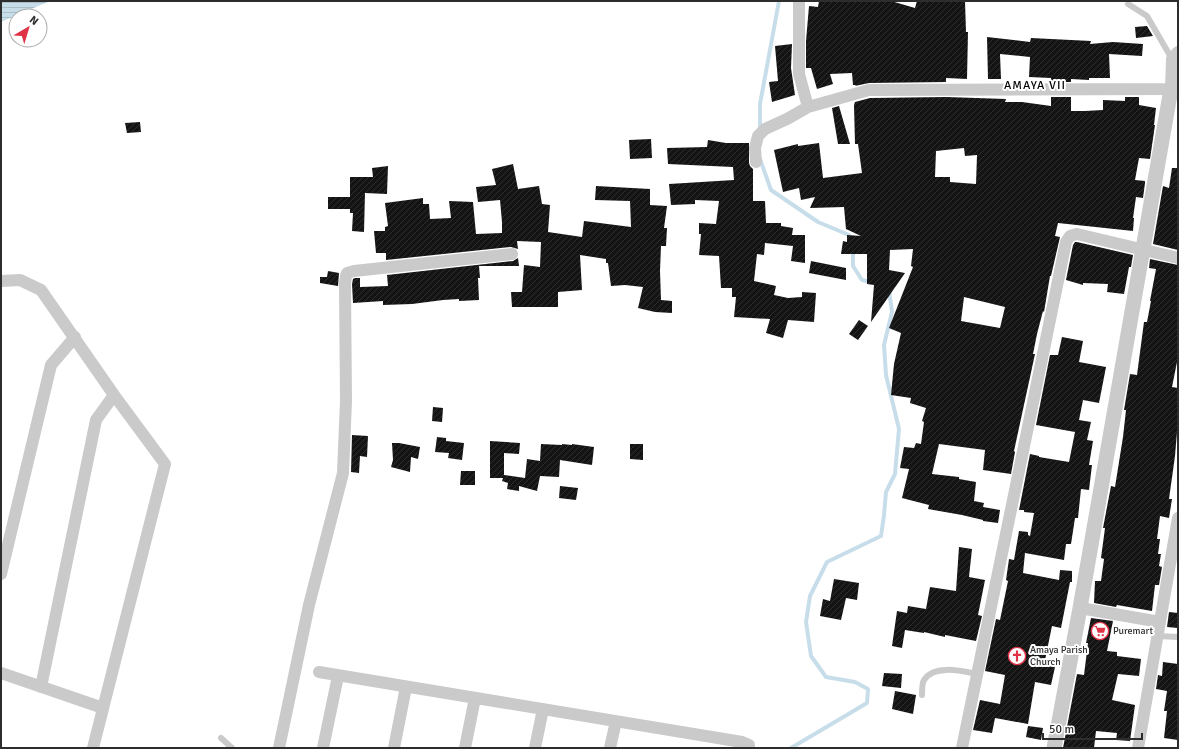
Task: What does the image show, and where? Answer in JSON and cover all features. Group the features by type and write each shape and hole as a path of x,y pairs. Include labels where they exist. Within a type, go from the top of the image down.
{"street":[{"path":"799,1 799,74 808,107"},
{"path":"1054,748 1143,250 1171,89 1175,56"},
{"path":"756,162 756,148 761,132 808,107 869,90 1171,89"},
{"path":"962,748 1066,242 1070,236 1077,234 1178,258"},
{"path":"278,746 309,605 343,473 346,401 346,276 349,272 354,270 512,254"},
{"path":"1,282 20,280 41,290 114,395 165,464 93,748"},
{"path":"1,574 51,365 75,337"},
{"path":"41,687 96,420 114,395"},
{"path":"1138,748 1178,518"},
{"path":"1080,608 1160,622"},
{"path":"319,672 742,742 749,745 749,748"},
{"path":"1,673 103,708"},
{"path":"323,748 338,676"},
{"path":"394,748 406,687"},
{"path":"465,748 475,698"},
{"path":"535,748 543,709"},
{"path":"610,748 616,721"}],"lane":[{"path":"1128,4 1147,16 1175,56"},
{"path":"1158,636 1178,638"},
{"path":"922,695 923,680 931,673 955,669 978,674"},
{"path":"221,738 232,748"}],"water":[{"path":"1,1 50,1 34,8 8,8 8,19 1,22"}],"building":[{"path":"819,1 891,1 915,8 917,1 965,1 966,32 968,32 967,79 946,78 946,82 869,83 855,86 856,85 853,85 852,73 830,74 833,84 817,89 811,68 806,68 806,41 809,6 818,7"},
{"path":"1147,26 1153,36 1136,38 1135,27"},
{"path":"987,37 1030,42 1031,38 1091,41 1090,44 1113,42 1143,44 1142,56 1109,54 1110,78 1089,78 1089,80 1071,79 1071,82 1051,82 1051,78 1029,77 1030,57 1000,54 1001,79 988,79"},
{"path":"792,44 791,68 795,95 772,102 769,82 778,81 775,46"},
{"path":"946,97 1006,99 1005,102 1022,102 1051,106 1051,97 1071,97 1071,111 1085,111 1103,110 1103,100 1125,101 1125,97 1139,97 1139,105 1156,108 1150,159 1139,158 1135,180 1145,181 1145,183 1143,198 1136,197 1133,231 1058,223 1055,236 1060,237 1050,276 1044,312 1043,311 1037,334 1033,354 1035,354 1014,451 1011,474 983,470 985,450 939,444 932,474 959,477 959,479 976,482 974,501 984,503 983,507 1000,510 998,523 928,509 929,505 902,498 909,469 900,468 904,447 914,448 916,443 921,444 924,422 922,421 926,408 910,403 911,398 891,395 894,364 901,333 889,328 913,267 911,266 913,249 890,250 889,270 905,273 871,322 874,285 867,284 867,254 841,254 843,241 847,242 847,235 861,236 846,229 844,207 810,208 815,197 801,200 799,188 783,192 774,150 798,144 798,146 819,143 823,178 862,173 858,144 855,144 854,105 855,102 870,98","holes":["964,148 965,156 977,155 976,184 950,182 950,177 935,177 936,151","964,297 1005,307 1000,328 961,321"]},
{"path":"839,106 850,144 838,144 832,108"},
{"path":"140,122 141,132 127,133 125,123"},
{"path":"651,139 652,158 630,159 629,140"},
{"path":"708,140 726,143 749,143 749,163 753,169 753,201 765,201 766,223 781,223 781,226 793,228 792,235 805,235 805,263 791,261 793,246 765,243 764,255 757,254 754,281 776,286 774,295 788,298 802,297 802,292 816,293 814,322 788,320 783,338 766,333 770,319 734,317 736,297 732,297 732,288 721,288 719,256 699,255 701,234 699,234 699,223 716,224 719,201 695,200 695,204 671,205 669,184 734,180 733,167 668,164 667,148 707,147"},
{"path":"513,164 518,189 539,186 542,204 550,205 548,232 582,237 584,221 631,227 630,201 595,200 596,186 650,189 650,205 667,206 664,228 667,228 666,246 661,246 661,300 672,301 672,313 655,312 638,308 643,287 625,285 611,286 608,263 606,263 606,259 580,255 582,290 558,292 558,307 512,307 511,292 522,292 524,265 540,267 541,242 517,241 518,249 511,247 386,260 386,253 376,253 374,231 385,231 385,227 388,226 385,203 423,198 423,204 429,204 430,219 451,218 449,201 473,202 476,234 502,233 500,200 478,202 476,187 496,185 492,169"},
{"path":"388,166 387,194 365,193 364,232 352,231 353,213 350,213 350,209 328,209 328,197 350,197 350,177 373,177 372,168"},
{"path":"1172,168 1178,168 1178,250 1153,244 1163,186 1169,188"},
{"path":"1075,242 1133,255 1124,294 1107,292 1108,284 1083,283 1083,285 1066,280 1073,245"},
{"path":"518,258 519,266 479,266 479,300 459,301 459,299 412,304 383,305 383,301 353,303 352,284 353,279 355,278 360,278 360,287 388,286 387,275 513,261"},
{"path":"1150,259 1178,265 1178,363 1177,362 1172,387 1178,388 1178,420 1169,499 1172,499 1169,518 1160,516 1157,539 1160,539 1158,554 1161,554 1159,566 1162,567 1159,585 1155,585 1152,611 1094,603 1095,581 1101,581 1104,559 1101,558 1105,528 1103,528 1111,486 1115,487 1123,437 1126,410 1124,410 1130,374 1137,375 1144,322 1147,322 1151,301 1156,269 1149,268"},
{"path":"811,261 846,268 846,280 809,273"},
{"path":"328,271 339,273 338,286 320,283 320,277 327,277"},
{"path":"859,320 868,326 858,340 849,334"},
{"path":"1062,337 1083,341 1079,362 1106,367 1099,403 1083,400 1079,420 1091,422 1087,440 1093,441 1089,465 1092,465 1089,490 1081,489 1078,518 1075,518 1071,544 1066,544 1064,560 1025,553 1023,573 1059,580 1060,570 1072,571 1072,582 1070,582 1061,628 1052,626 1044,665 1055,667 1051,685 1035,682 1028,724 995,718 992,733 973,730 980,700 1000,704 1005,675 985,671 996,619 1000,620 1008,581 1006,580 1009,559 1014,560 1019,531 1028,532 1028,535 1030,536 1034,513 1019,510 1030,454 1069,462 1075,432 1036,425 1050,355 1058,355"},
{"path":"433,407 443,408 442,422 432,421"},
{"path":"352,435 368,436 367,457 360,456 359,473 351,472"},
{"path":"437,437 446,438 446,441 464,443 462,460 448,458 449,453 435,452"},
{"path":"490,441 520,443 519,454 504,453 504,475 525,478 527,459 540,461 541,444 572,444 594,447 592,465 560,460 559,477 540,476 537,491 519,486 519,491 507,489 508,483 502,481 503,478 490,478"},
{"path":"392,443 420,447 418,459 411,457 410,472 391,467 393,460"},
{"path":"630,444 643,444 643,460 630,459"},
{"path":"461,471 475,471 475,485 460,485"},
{"path":"560,486 578,488 576,500 559,498"},
{"path":"959,547 972,549 969,577 985,580 978,615 982,616 976,641 905,630 902,648 892,646 897,611 907,613 908,606 926,609 930,587 956,591"},
{"path":"834,579 859,583 857,600 846,598 841,620 820,616 823,599 830,601"},
{"path":"1169,612 1178,613 1178,628 1167,627"},
{"path":"1091,618 1113,621 1107,651 1117,652 1117,656 1141,659 1139,676 1118,674 1112,700 1135,705 1130,741 1116,740 1117,733 1096,731 1094,748 1063,748 1077,674 1084,675 1088,643 1086,643"},
{"path":"1163,662 1178,664 1178,740 1164,738 1167,711 1164,711 1167,691 1156,689 1158,675 1162,676"},
{"path":"884,673 902,674 901,688 882,686"},
{"path":"895,691 916,695 913,714 892,709"},
{"path":"1028,726 1043,728 1041,740 1026,737"}],"waterway":[{"path":"760,130 760,104 779,1"},
{"path":"760,159 771,190 818,222 849,235 851,239"},
{"path":"853,249 853,266 862,280 871,282"},
{"path":"791,748 867,703 868,689 855,682 826,677 811,656 806,622 810,596 827,562 881,536 886,492 895,474 899,429 886,375 884,345 892,312 889,290"}],"place":[{"name":"Puremart","path":"1100,631"},
{"name":"Amaya Parish Church","path":"1017,656"}],"district":[{"name":"AMAYA VII","path":"1035,85"}]}
